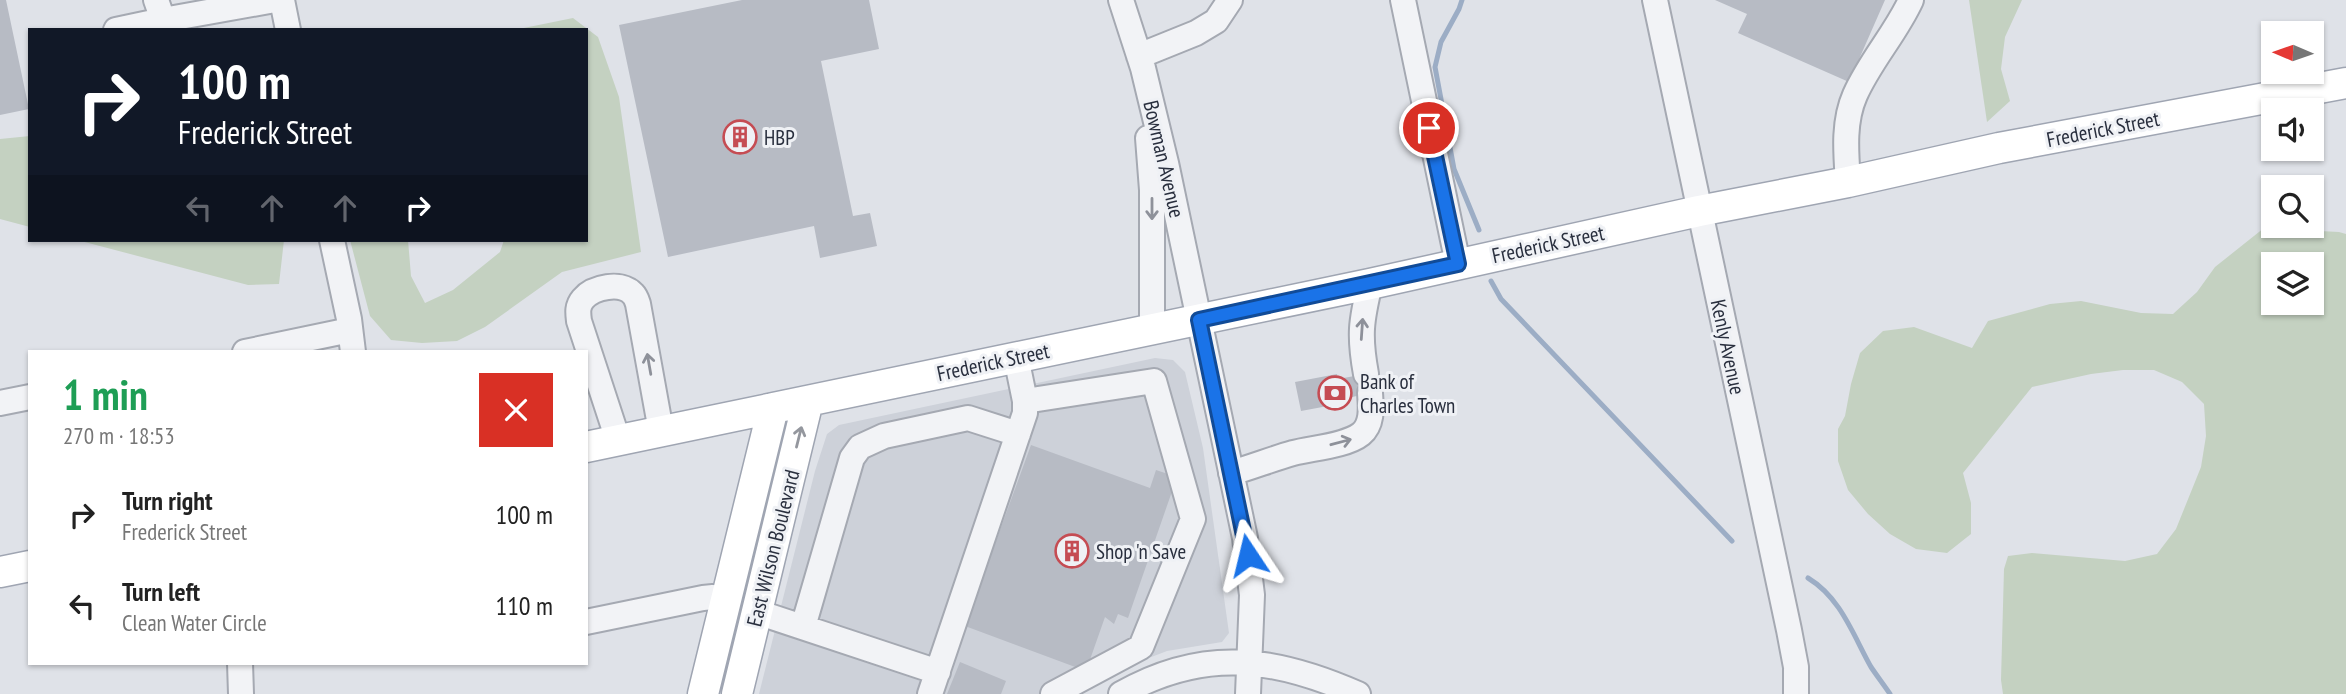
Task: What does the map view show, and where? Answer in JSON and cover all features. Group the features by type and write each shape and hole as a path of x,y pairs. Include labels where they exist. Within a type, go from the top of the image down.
{"main road":[{"name":"Frederick Street","path":"588,447 1370,284 1999,148 2346,83"},
{"name":"East Wilson Boulevard","path":"737,694 808,401"},
{"name":"East Wilson Boulevard","path":"703,694 773,408"},
{"path":"750,503 758,512 760,525 742,600 747,607 757,612"},
{"path":"0,572 28,566"}],"street":[{"path":"120,28 160,10 234,19 275,0"},
{"path":"282,0 288,28"},
{"name":"Bowman Avenue","path":"1121,0 1141,62 1167,163 1250,572 1248,694"},
{"path":"1152,329 1152,190 1141,62 1216,20 1230,0"},
{"path":"1403,0 1458,264"},
{"name":"Kenly Avenue","path":"1655,0 1789,630 1796,667 1796,694"},
{"path":"1848,182 1845,144 1855,95 1912,0"},
{"path":"264,350 351,341 332,242"},
{"path":"1231,473 1349,440 1362,433 1368,425 1371,410 1361,346 1361,322 1370,284"},
{"path":"618,440 579,321 578,308 583,299 594,291 607,288 621,286 633,294 639,304 661,431"},
{"path":"757,612 803,627 934,683 1025,413 1016,357"},
{"path":"1025,401 1154,381 1194,519 1141,647 1053,694"},
{"path":"0,403 28,397"},
{"path":"803,627 852,458 860,447 884,436 968,418 1018,434"},
{"path":"588,622 703,598 713,597 726,601"},
{"path":"1141,647 1154,677"},
{"path":"1121,694 1176,669 1250,662 1296,671 1358,694"},
{"path":"240,665 240,694"}],"shaded area":[{"path":"1155,358 1173,360 1185,372 1203,448 1229,633 1222,642 1167,651 1120,669 1074,694 759,694 815,471 827,434 839,425"}],"green space":[{"path":"1969,0 2022,0 2005,37 2001,69 2010,101 1987,122"},
{"path":"573,18 586,28 524,28"},
{"path":"588,29 598,37 619,97 641,252 562,272 485,327 457,341 422,343 391,340 370,316 351,242 408,242 411,276 425,303 453,290 500,252 503,242 588,242"},
{"path":"28,136 28,226 0,219 0,139"},
{"path":"2261,230 2261,238 2324,238 2324,231 2346,234 2346,694 2003,694 2001,680 2004,569 2008,556 2032,553 2125,561 2157,554 2176,529 2201,467 2206,436 2204,404 2182,382 2154,370 2091,374 2032,387 1963,473 1971,503 1971,534 1947,553 1916,549 1890,534 1868,514 1848,490 1838,461 1838,429 1845,416 1860,353 1883,331 1914,327 1972,348 1988,321 2050,304 2081,301 2141,313 2173,314 2197,292 2215,267"},
{"path":"85,242 284,242 279,284 248,285"}],"building":[{"path":"0,0 6,0 28,109 0,115"},
{"name":"HBP","path":"742,0 869,0 879,49 821,61 853,216 870,213 877,246 820,258 814,226 668,257 619,25"},
{"path":"1715,0 1885,0 1849,82 1738,33 1747,14"},
{"name":"Bank of Charles Town","path":"1371,373 1375,392 1343,399 1344,403 1301,411 1295,382 1337,374 1338,379"},
{"name":"Shop 'n Save","path":"1031,445 1150,488 1156,470 1177,477 1128,618 1118,614 1114,624 1105,617 1086,671 965,626"},
{"path":"960,662 1006,681 1001,694 947,694"}],"waterway":[{"path":"1462,0 1441,42 1435,67 1454,169 1479,230"},
{"path":"1491,281 1501,299 1732,541"},
{"path":"1808,578 1838,607 1871,667 1890,694"}],"place":[{"name":"HBP","path":"740,137"},
{"name":"Bank of Charles Town","path":"1335,393"},
{"name":"Shop 'n Save","path":"1072,551"}],"route":[{"path":"1248,555 1199,320 1458,264 1429,128"}]}
